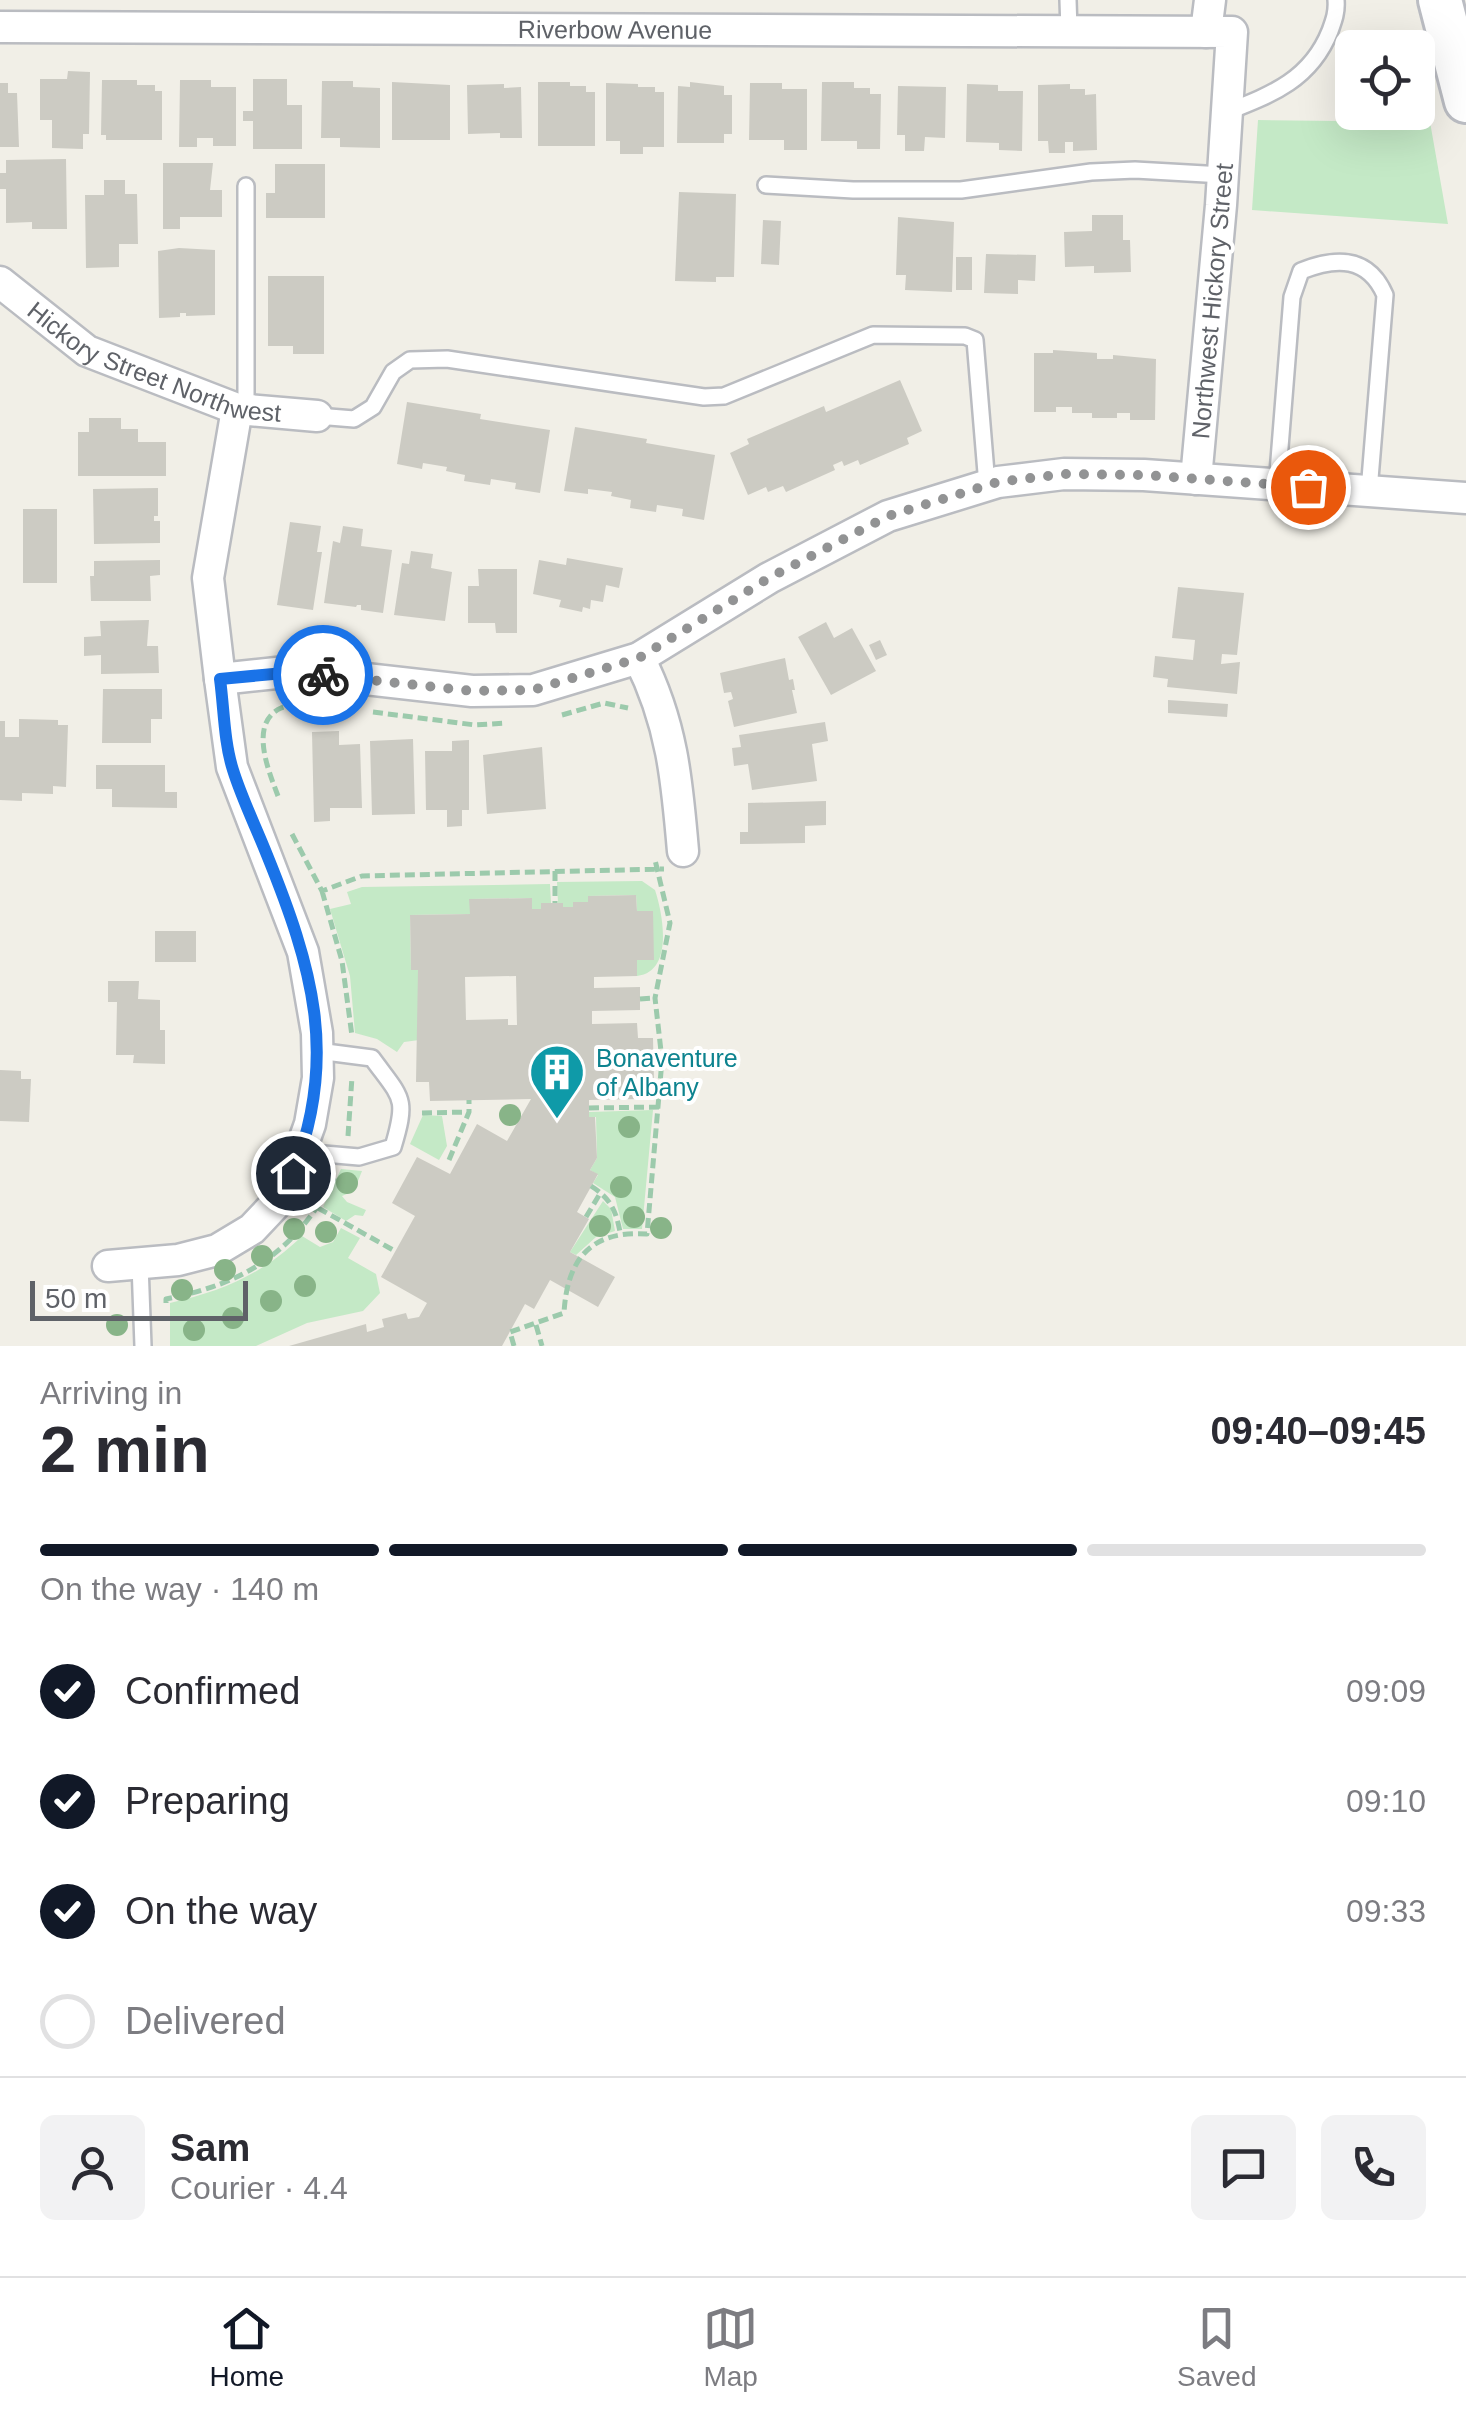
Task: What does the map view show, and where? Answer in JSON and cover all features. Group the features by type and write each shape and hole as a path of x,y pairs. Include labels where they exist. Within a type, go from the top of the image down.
{"main road":[{"path":"1440,0 1466,101"}],"street":[{"name":"Northwest Hickory Street","path":"1196,479 1227,112 1219,32 1210,0"},
{"name":"Riverbow Avenue","path":"0,26 167,14 1068,15 1219,32"},
{"name":"Hickory Street Northwest","path":"0,282 87,351 241,410 318,416"},
{"path":"108,1266 178,1260 217,1250 252,1229 284,1194 310,1124 318,1078 318,1051 303,952 232,768 208,578 241,410"},
{"path":"220,679 295,672 472,691 533,690 639,658 769,578 888,516 988,485 1064,474 1466,498"},
{"path":"639,658 658,695 677,773 670,859"}],"lane":[{"path":"1227,112 1277,92 1320,56 1337,12 1336,0"},
{"path":"766,185 961,190 1091,172 1223,175"},
{"path":"241,410 246,186"},
{"path":"1277,485 1292,297 1301,271 1326,261 1354,263 1377,277 1385,295 1369,491"},
{"path":"318,416 354,419 373,406 392,372 410,360 447,358 704,398 724,396 873,335 965,336 975,340 988,485"},
{"path":"301,1152 359,1156 393,1147 403,1113 402,1099 372,1058 318,1051"},
{"path":"140,1264 143,1346"}],"path":[{"path":"547,717 580,712 604,703 629,708"},
{"path":"278,798 268,770 262,732 282,707 315,705"},
{"path":"366,712 475,725 514,722"},
{"path":"288,827 322,891 362,876 655,869 670,859"},
{"path":"655,869 670,859"},
{"path":"523,1346 513,1346 510,1332 564,1313 566,1284 572,1268 598,1242 620,1232 647,1234 662,1060 655,998 670,923 655,869"},
{"path":"555,871 555,903"},
{"path":"640,999 655,998"},
{"path":"449,1160 469,1112 469,1100"},
{"path":"589,1108 659,1106"},
{"path":"403,1113 469,1112"},
{"path":"591,1186 607,1196 620,1232"},
{"path":"586,1217 601,1192"},
{"path":"318,1208 395,1251"},
{"path":"536,1325 542,1346"}],"green space":[{"path":"1258,120 1335,121 1335,130 1431,130 1448,224 1252,210"},
{"path":"642,881 655,890 663,941 657,964 637,976 637,960 653,911 637,911 636,895 588,896 588,902 563,907 563,903 558,903 557,882"},
{"path":"550,884 551,903 541,909 532,909 531,898 470,899 470,914 410,915 411,970 418,970 419,1040 404,1042 397,1052 377,1039 355,1033 350,976 330,909 351,904 347,892 362,887"},
{"path":"653,1110 642,1229 623,1229 615,1197 593,1183 598,1175 590,1170 597,1158 596,1117 589,1117 589,1112"},
{"path":"423,1115 442,1116 447,1146 439,1160 410,1144"},
{"path":"341,1169 362,1171 354,1191 342,1196 366,1210 363,1216 355,1215 346,1221 323,1207"},
{"path":"603,1201 611,1209 615,1231 596,1237 576,1255 570,1252"},
{"path":"341,1228 360,1238 348,1258 376,1274 380,1293 363,1311 307,1323 256,1346 170,1346 170,1303 241,1279 272,1261 302,1236 320,1247 333,1242"}],"building":[{"path":"68,71 90,72 89,134 83,134 83,149 52,148 52,120 40,120 40,79 67,79"},
{"path":"253,79 287,79 287,105 302,105 302,149 253,149 253,121 243,121 243,111 253,111"},
{"path":"102,80 137,80 137,85 155,85 155,91 162,91 162,140 106,140 106,135 101,135"},
{"path":"180,80 211,80 211,87 236,87 236,146 213,146 213,138 197,138 197,147 179,147"},
{"path":"322,81 353,81 353,87 380,88 380,148 340,147 340,138 321,138"},
{"path":"392,82 450,85 450,140 392,140"},
{"path":"538,82 570,82 570,86 586,86 586,92 595,92 595,146 538,146"},
{"path":"690,82 724,86 724,95 732,95 732,134 724,134 724,143 677,143 678,86 690,87"},
{"path":"822,82 854,82 854,88 870,88 870,94 881,94 880,149 857,149 857,141 821,141"},
{"path":"0,83 8,83 8,93 17,93 19,147 0,147"},
{"path":"606,83 638,84 664,92 664,147 643,147 643,154 620,154 620,141 606,141"},
{"path":"750,83 782,83 782,89 807,89 807,150 784,150 784,140 749,140"},
{"path":"504,84 504,88 521,87 522,138 500,138 500,133 468,134 467,85"},
{"path":"967,84 998,85 998,91 1023,91 1022,151 999,150 999,143 966,142"},
{"path":"1070,84 1070,89 1085,89 1085,95 1096,94 1097,150 1073,151 1073,142 1065,142 1065,153 1049,153 1048,141 1038,141 1038,85"},
{"path":"898,86 946,87 945,138 925,137 924,151 905,151 905,135 897,135"},
{"path":"66,159 67,229 32,229 32,222 6,223 6,189 0,189 0,173 6,173 6,160"},
{"path":"163,163 213,163 210,190 222,190 222,217 180,217 180,229 163,229"},
{"path":"275,164 325,164 325,218 266,218 266,193 275,193"},
{"path":"104,180 125,180 125,194 137,194 138,244 119,244 119,267 86,268 85,195 104,195"},
{"path":"679,192 736,194 734,277 716,277 716,282 675,281"},
{"path":"1092,215 1123,215 1123,240 1130,240 1131,272 1094,273 1094,266 1065,267 1064,232 1092,231"},
{"path":"898,217 954,222 952,292 905,290 906,275 896,275"},
{"path":"763,220 781,221 779,265 761,264"},
{"path":"215,250 215,315 180,313 180,317 159,318 158,251"},
{"path":"986,254 1036,255 1035,281 1018,280 1018,294 984,293"},
{"path":"956,257 972,257 972,290 956,290"},
{"path":"268,276 324,276 324,354 293,354 293,346 268,346"},
{"path":"1034,353 1097,353 1097,359 1113,359 1113,355 1156,359 1155,420 1130,420 1130,413 1117,413 1117,418 1092,418 1092,413 1072,413 1072,407 1034,412"},
{"path":"900,380 922,431 907,438 909,444 860,465 858,460 844,466 842,461 833,465 835,470 786,492 783,486 768,492 766,487 748,495 730,453 749,444 747,439 824,406 826,412"},
{"path":"407,402 550,430 540,493 515,489 516,483 491,479 490,485 464,481 465,475 446,471 447,467 423,463 422,469 397,464"},
{"path":"89,418 121,418 121,429 138,429 138,442 166,442 166,476 78,476 78,432 89,432"},
{"path":"575,427 715,455 704,520 682,516 683,509 657,505 656,512 630,508 631,500 611,496 612,492 564,491"},
{"path":"158,488 158,516 154,516 154,521 160,521 160,543 94,544 93,489"},
{"path":"23,509 57,509 57,583 23,583"},
{"path":"290,522 321,526 317,552 322,552 313,610 277,605"},
{"path":"343,526 363,529 361,546 392,550 383,613 361,610 361,605 324,603 333,541 340,543"},
{"path":"411,551 433,554 431,568 452,572 445,621 394,615 402,563 409,564"},
{"path":"567,558 623,568 619,588 606,585 603,602 591,600 590,609 583,607 582,612 559,607 561,600 533,594 539,560 566,565"},
{"path":"160,560 160,575 150,576 151,601 91,601 94,561"},
{"path":"478,569 517,569 517,633 496,633 495,623 468,623 468,586 479,586"},
{"path":"1178,587 1244,593 1237,655 1222,654 1221,664 1240,662 1237,694 1167,687 1168,679 1153,677 1155,656 1193,660 1195,640 1172,638"},
{"path":"149,620 147,646 158,646 159,673 101,674 101,655 84,656 84,637 101,636 100,621"},
{"path":"826,622 834,638 852,628 876,671 831,695 798,637"},
{"path":"880,640 887,655 876,660 869,645"},
{"path":"785,658 789,680 793,679 797,713 734,727 728,701 733,699 731,692 724,693 720,673"},
{"path":"103,689 162,689 162,719 151,719 151,743 102,743"},
{"path":"1168,700 1228,704 1227,717 1168,713"},
{"path":"19,719 58,720 58,725 68,725 66,787 53,786 53,794 22,793 22,801 0,800 0,721 5,721 5,737 19,737"},
{"path":"825,722 828,741 812,744 817,781 752,790 748,764 734,766 732,748 741,747 739,735"},
{"path":"339,731 339,745 360,744 362,808 330,808 330,821 314,822 312,732"},
{"path":"413,739 415,814 372,815 370,741"},
{"path":"469,740 469,810 462,810 462,826 447,827 447,810 426,810 425,751 452,751 452,741"},
{"path":"542,747 546,809 487,814 483,755"},
{"path":"96,765 165,765 165,792 177,792 177,808 112,807 112,789 96,789"},
{"path":"826,801 826,825 805,826 805,843 740,844 740,832 748,832 748,803"},
{"name":"Bonaventure of Albany","path":"636,895 637,911 653,911 654,960 637,960 637,976 594,977 594,988 640,987 640,1010 592,1011 592,1024 637,1023 638,1038 653,1038 654,1083 637,1083 638,1099 589,1100 589,1117 595,1117 597,1158 590,1170 598,1174 577,1212 589,1219 570,1252 615,1277 598,1307 550,1280 534,1309 525,1304 502,1346 289,1346 366,1324 367,1332 384,1327 382,1319 406,1313 408,1319 419,1317 427,1303 381,1277 415,1216 392,1203 417,1157 450,1174 477,1124 507,1141 531,1099 430,1101 429,1082 416,1082 418,970 411,970 410,915 470,914 469,899 532,898 532,909 541,909 541,903 573,907 573,902 588,902 588,896","holes":["516,976 517,1025 508,1025 508,1019 466,1020 465,977"]},
{"path":"155,931 196,931 196,962 155,962"},
{"path":"108,981 139,981 138,999 160,1000 165,1064 133,1063 134,1055 116,1055 117,1002 108,1002"},
{"path":"0,1070 21,1071 21,1079 31,1079 29,1122 0,1121"}],"way so far":[{"path":"323,675 472,691 533,690 639,658 769,578 888,516 998,482 1064,474 1144,475 1308,487"}],"place":[{"name":"Bonaventure of Albany","path":"557,1121"}],"route":[{"path":"293,1173 310,1124 318,1078 318,1033 303,952 232,768 220,679 295,672 323,675"}]}
